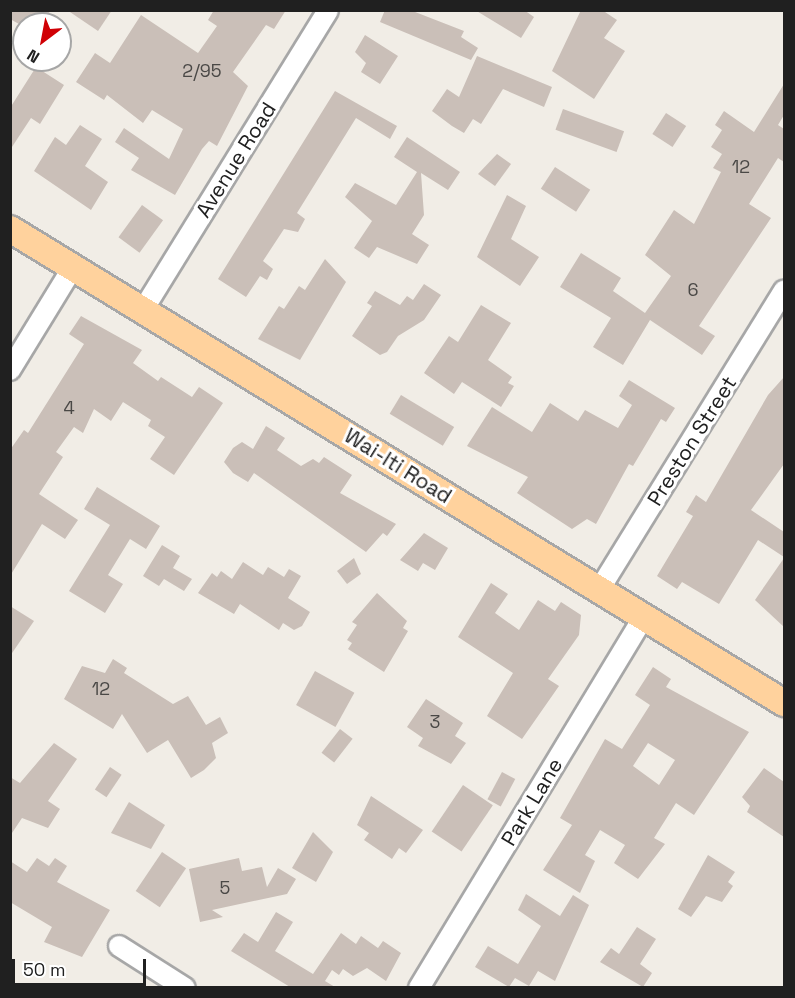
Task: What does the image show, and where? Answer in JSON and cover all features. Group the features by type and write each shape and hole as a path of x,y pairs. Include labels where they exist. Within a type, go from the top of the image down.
{"main road":[{"name":"Wai-Iti Road","path":"10,229 784,703"}],"street":[{"name":"Avenue Road","path":"143,310 328,10"},
{"path":"10,370 73,267"},
{"name":"Preston Street","path":"599,590 784,291"},
{"name":"Park Lane","path":"419,987 644,617"},
{"path":"119,946 185,987"}],"building":[{"path":"10,10 51,10 50,12 12,12 12,20"},
{"path":"67,10 112,10 98,31"},
{"path":"214,10 286,10 274,29 266,25 233,72 248,86 217,146 209,141 202,149 175,195 131,170 139,158 115,142 124,128 169,159 183,129 152,110 143,123 107,95 104,100 76,82 95,53 110,63 141,15 198,53 217,26 208,20"},
{"path":"385,10 410,10 464,31 461,37 478,48 471,60 380,22"},
{"path":"475,10 524,10 534,17 521,38"},
{"path":"581,10 602,10 617,20 604,38 625,51 594,99 552,71"},
{"path":"365,35 398,56 380,84 361,72 366,63 355,52"},
{"path":"477,56 552,87 544,107 503,89 481,124 473,119 464,133 432,111 447,89 459,97"},
{"path":"33,72 44,72 64,85 40,124 31,118 10,150 10,108"},
{"path":"784,84 784,115 778,125 784,129 784,162 778,158 749,204 771,218 699,326 715,336 702,355 650,320 623,365 593,347 611,318 560,287 581,253 621,278 613,291 645,313 671,276 645,255 674,210 694,224 721,172 713,168 722,154 711,147 722,130 715,125 724,111 754,132"},
{"path":"335,91 397,126 390,139 356,118 297,213 305,219 298,232 284,229 263,261 273,269 267,280 260,276 246,297 218,279"},
{"path":"563,109 624,131 617,152 555,130"},
{"path":"666,113 686,126 673,147 652,134"},
{"path":"80,125 102,139 85,166 108,182 91,210 34,171 55,137 66,145"},
{"path":"407,137 460,172 448,190 421,173 424,215 412,234 429,245 417,264 377,247 369,258 354,248 372,221 345,197 355,183 396,205 417,172 394,157"},
{"path":"497,154 511,164 495,186 478,174"},
{"path":"555,167 590,190 576,212 541,189"},
{"path":"507,195 526,206 511,239 539,257 520,286 477,257"},
{"path":"142,205 163,220 140,253 118,237"},
{"path":"325,259 346,282 300,360 258,339 279,306 284,309 299,286 305,290"},
{"path":"424,284 441,295 424,320 398,336 387,352 380,355 352,336 372,306 367,303 375,291 400,305 407,296 413,300"},
{"path":"481,305 511,323 488,360 512,377 508,383 514,386 501,407 462,382 454,394 424,373 449,336 458,342"},
{"path":"81,316 142,350 133,363 158,381 161,377 192,397 199,387 223,403 174,475 150,459 165,437 148,426 151,420 123,402 111,421 94,409 83,433 74,427 56,452 63,457 39,494 78,520 65,539 42,524 10,576 10,450 24,430 28,433 84,344 69,334"},
{"path":"784,377 784,464 751,510 784,532 784,557 758,540 719,604 682,582 677,589 657,576 693,516 686,512 696,495 706,502 768,395"},
{"path":"629,380 675,408 666,422 661,419 633,466 629,464 596,524 587,519 572,529 517,493 528,477 467,446 492,407 532,432 550,403 578,421 585,410 618,428 632,405 619,396"},
{"path":"401,395 454,427 443,446 390,414"},
{"path":"266,426 285,438 277,450 301,466 313,459 319,463 324,457 352,475 340,493 396,524 387,536 383,533 366,552 254,473 248,482 233,473 224,462 233,448 242,442 253,449"},
{"path":"97,487 160,526 146,549 130,539 108,575 123,584 105,613 69,591 110,525 84,509"},
{"path":"424,533 448,548 435,570 423,563 418,571 400,560"},
{"path":"162,545 180,556 173,568 192,579 184,591 164,579 159,586 143,576"},
{"path":"354,558 361,574 347,584 337,571"},
{"path":"784,558 784,627 755,600"},
{"path":"243,562 263,575 268,567 284,577 289,569 301,576 288,598 310,612 302,626 294,630 283,623 279,630 240,604 234,614 198,593 212,573 217,577 221,571 232,579"},
{"path":"491,583 508,594 495,613 519,630 538,600 555,611 561,602 581,615 579,635 548,679 559,686 522,739 487,716 513,673 458,637"},
{"path":"377,593 407,621 403,628 408,631 384,672 348,649 352,643 347,640 357,625 352,622"},
{"path":"10,606 34,621 10,656"},
{"path":"113,659 127,668 124,673 173,704 188,696 206,725 220,717 228,733 212,743 216,758 204,770 191,778 168,740 147,753 122,714 113,729 64,699 82,666 105,673"},
{"path":"653,667 671,679 666,687 749,732 694,815 676,803 654,838 665,844 638,879 614,863 625,845 600,830 585,855 595,861 580,893 543,870 572,825 560,818 605,739 622,749 650,705 635,695","holes":["648,743 675,760 659,785 633,766"]},
{"path":"315,671 354,693 335,727 296,705"},
{"path":"426,699 463,723 455,736 466,743 451,764 418,746 423,738 407,727"},
{"path":"340,729 353,739 334,762 322,753"},
{"path":"54,743 77,759 48,801 60,809 48,828 22,818 10,836 10,777 20,783"},
{"path":"110,767 122,775 107,797 95,789"},
{"path":"764,768 784,782 784,837 747,812 750,806 742,797"},
{"path":"502,772 515,779 501,806 487,799"},
{"path":"463,785 493,805 462,852 432,831"},
{"path":"371,796 423,830 406,853 399,848 392,859 364,840 369,833 357,825"},
{"path":"129,802 165,825 151,849 111,833"},
{"path":"313,832 333,852 316,882 292,868"},
{"path":"162,852 186,868 160,907 136,891"},
{"path":"708,855 735,872 728,882 733,886 722,902 706,896 691,917 678,909"},
{"path":"37,858 49,866 55,858 67,866 57,882 110,910 82,957 44,942 52,927 10,902 10,861 27,872"},
{"path":"239,858 242,871 262,867 267,887 278,868 296,879 287,894 212,910 223,917 200,922 189,869"},
{"path":"526,894 560,916 573,895 589,905 555,981 538,971 529,986 515,978 509,987 475,967 488,946 518,964 541,926 518,910"},
{"path":"276,912 293,922 275,951 313,974 341,933 356,944 361,936 378,948 383,941 401,953 386,981 367,968 353,976 343,969 339,975 332,970 325,981 335,987 290,987 231,951 244,933 258,942"},
{"path":"637,927 656,939 640,964 652,973 643,987 600,962 611,948 619,954"}]}
